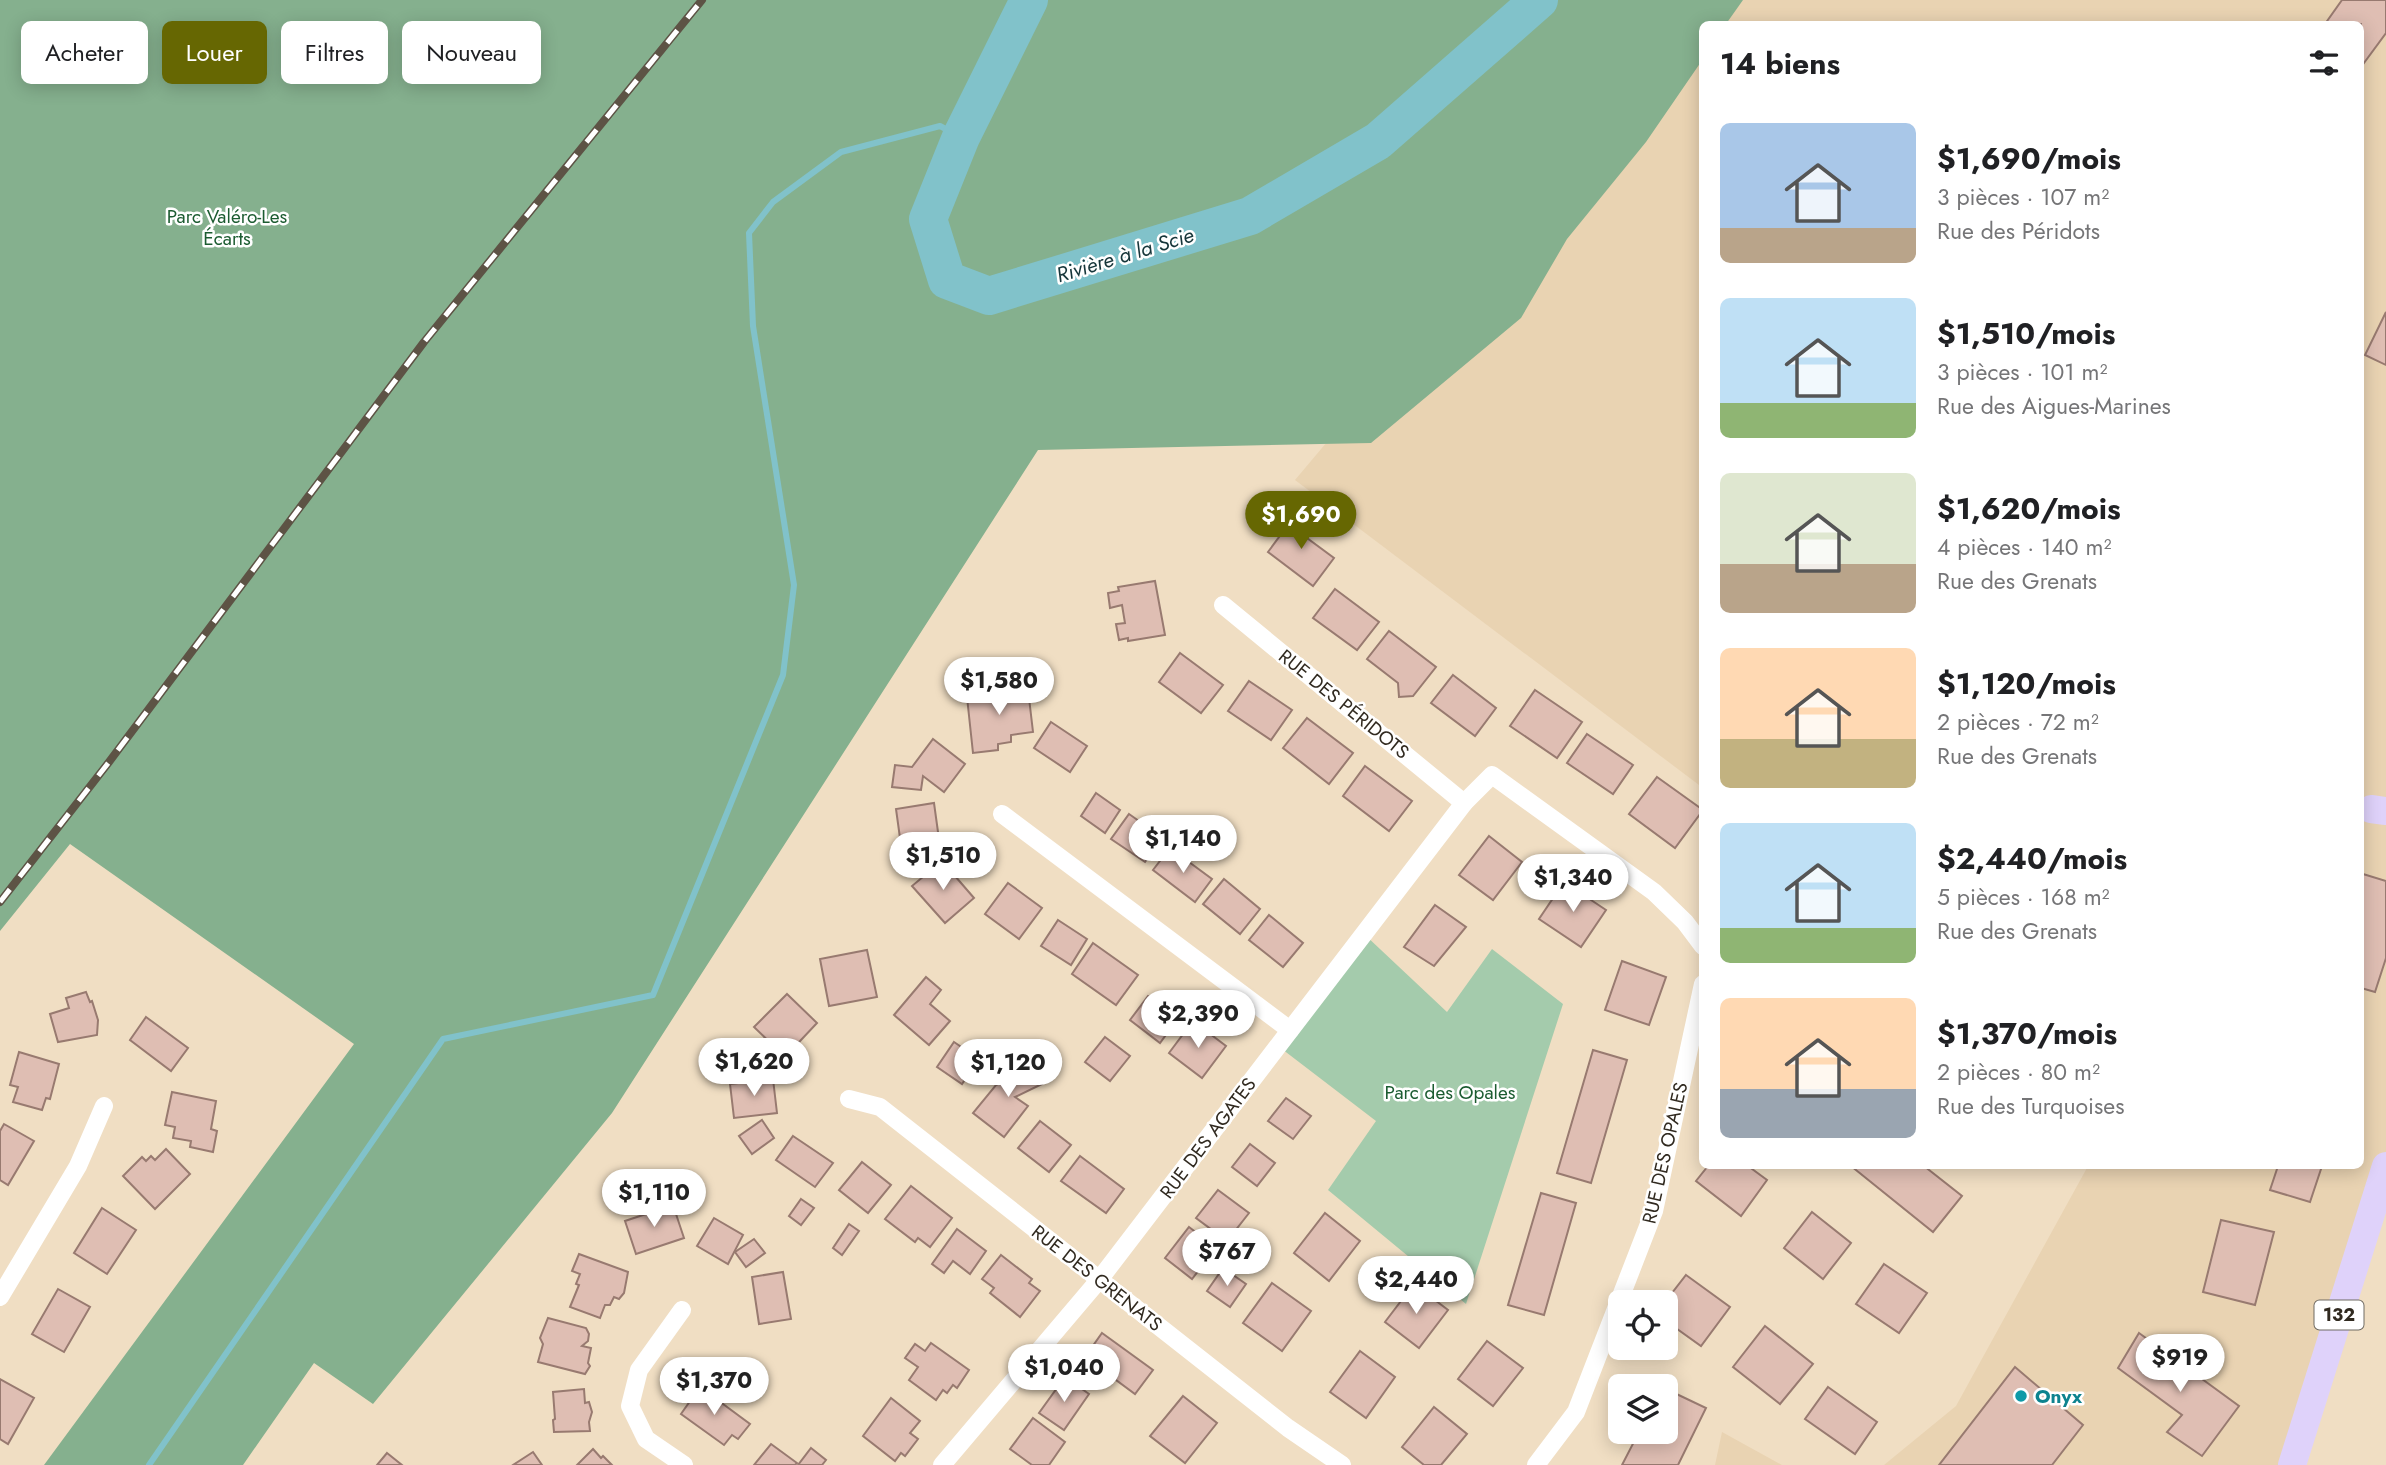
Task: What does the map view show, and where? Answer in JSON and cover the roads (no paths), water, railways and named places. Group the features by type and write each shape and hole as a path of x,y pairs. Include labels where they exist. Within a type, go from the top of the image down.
{"main road":[{"name":"132","path":"2292,1465 2382,1196 2386,1166"}],"street":[{"name":"RUE DES PÉRIDOTS","path":"1223,606 1464,803"},
{"path":"1464,803 1492,775 1654,892 1685,922 1699,941"},
{"name":"RUE DES AGATES","path":"942,1465 1099,1280 1464,803"},
{"path":"1002,814 1290,1030"},
{"name":"RUE DES OPALES","path":"1536,1465 1576,1412 1654,1211 1699,1003"},
{"name":"RUE DES GRENATS","path":"849,1100 880,1107 1287,1428 1342,1465"},
{"path":"0,1297 78,1166 104,1106"},
{"path":"682,1310 639,1370 630,1406 646,1438 684,1465"}],"waterway":[{"name":"Rivière à la Scie","path":"1029,0 961,137 928,219 947,280 989,296 1250,216 1378,141 1539,0"},
{"path":"149,1465 443,1039 653,995 783,675 794,585 753,326 749,233 773,202 841,152 940,126 961,137"}],"railway":[{"path":"0,902 109,762 424,342 702,0"}],"place":[{"name":"Onyx","path":"2021,1396"}],"park label":[{"name":"Parc Valéro-Les Écarts","path":"227,227"},
{"name":"Parc des Opales","path":"1450,1092"}]}
